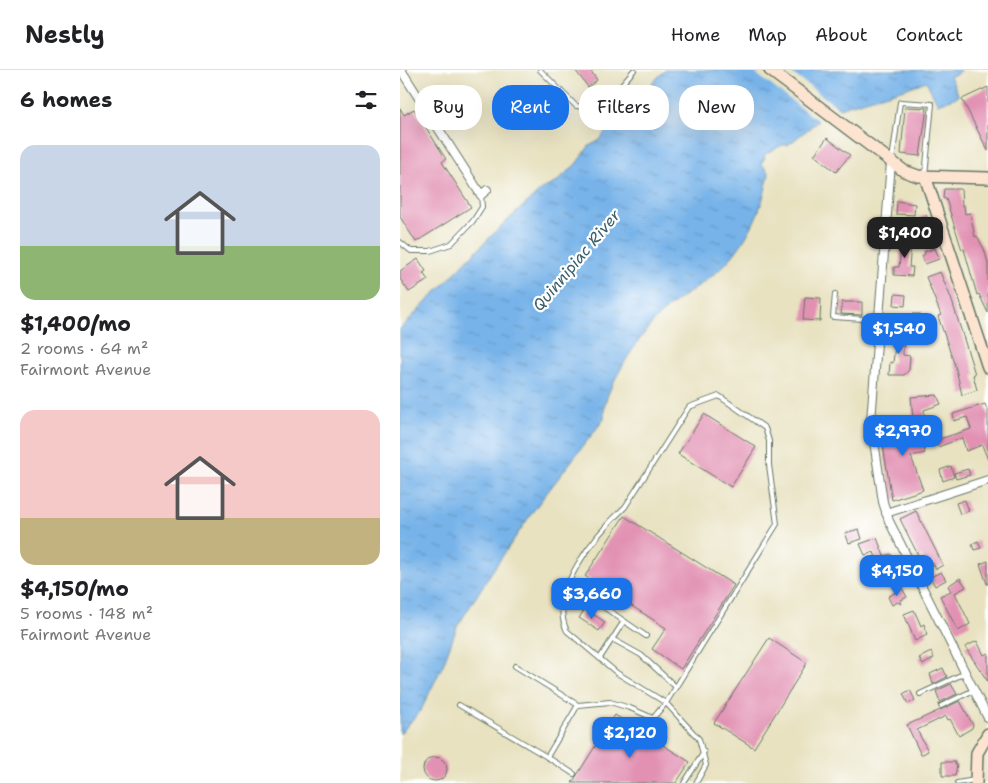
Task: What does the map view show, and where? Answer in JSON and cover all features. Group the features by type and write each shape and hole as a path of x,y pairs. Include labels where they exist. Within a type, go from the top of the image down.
{"main road":[{"path":"770,70 891,162 910,174 988,178"},
{"path":"925,176 988,367"},
{"path":"975,781 977,754 988,734"}],"street":[{"path":"401,70 484,192"},
{"path":"891,162 871,421 886,513 988,718"},
{"path":"886,513 988,480"}],"lane":[{"path":"540,70 576,106 595,108 611,97 634,70"},
{"path":"891,162 900,102 932,104 925,176"},
{"path":"400,242 411,251 430,251 451,244 473,221 482,207 484,192"},
{"path":"835,294 833,317 879,320"},
{"path":"515,666 578,705 610,702 654,718 666,703 777,524 769,465 770,441 765,428 720,396 689,407 625,507 612,519 576,568 562,597 562,622 567,631 618,673 666,703 699,739 706,765 696,783"},
{"path":"568,583 646,636"},
{"path":"600,658 614,640 624,621"},
{"path":"614,640 641,655 676,687"},
{"path":"920,694 965,673"},
{"path":"941,706 974,690"},
{"path":"459,704 574,774"},
{"path":"547,757 578,705"},
{"path":"684,783 704,752"},
{"path":"957,783 975,781"}],"water":[{"name":"Quinnipiac River","path":"665,70 960,70 958,74 950,76 959,96 938,104 926,81 840,108 834,104 830,105 817,122 788,145 782,145 764,155 765,158 761,163 769,173 767,185 756,219 745,239 722,267 662,313 646,330 622,366 610,390 605,404 604,419 536,507 491,573 457,627 443,665 421,710 400,734 400,329 495,232 542,189 555,183 576,164 589,146 600,140 606,130 669,130 669,85 650,85"}],"pier":[{"path":"751,70 787,70 835,105 820,122"}],"building":[{"path":"575,70 590,70 597,80 591,85 586,85"},
{"path":"988,87 988,151 962,99"},
{"path":"905,107 927,108 920,156 901,154"},
{"path":"400,108 404,115 414,109 415,130 427,130 446,159 442,162 471,207 416,242 400,217"},
{"path":"827,138 850,155 836,172 814,155"},
{"path":"944,189 961,189 962,206 964,206 965,214 970,213 975,237 977,236 984,249 988,263 988,313 979,294 977,295 964,249 962,250 946,199 943,198"},
{"path":"897,201 915,204 914,215 896,214"},
{"path":"926,215 931,227 924,230 920,218"},
{"path":"906,234 912,234 909,267 913,267 912,276 894,275 894,267 899,267 901,244 905,245"},
{"path":"935,248 939,259 925,264 922,256 925,254 924,252"},
{"path":"418,259 426,271 423,273 428,280 409,292 400,279 400,271"},
{"path":"940,272 951,298 975,374 973,375 977,390 962,395 956,369 938,316 941,315 926,277"},
{"path":"895,294 906,295 905,306 894,305"},
{"path":"805,297 821,298 820,321 803,320"},
{"path":"842,302 862,302 862,315 841,314"},
{"path":"913,314 920,314 920,321 913,321"},
{"path":"895,327 904,327 903,355 910,356 909,370 904,375 889,375 890,362 893,363 896,342 892,342"},
{"path":"937,395 941,404 924,410 925,418 913,419 911,397"},
{"path":"985,404 988,412 988,460 982,445 966,451 962,438 938,447 936,440 971,429 967,417 954,421 953,414"},
{"path":"704,414 756,447 731,487 678,454"},
{"path":"919,419 925,453 911,456 923,490 892,500 880,427"},
{"path":"951,466 954,477 943,481 940,470"},
{"path":"968,469 970,475 956,479 954,473"},
{"path":"965,500 969,511 960,514 956,503"},
{"path":"916,511 943,565 936,569 932,562 926,565 922,556 919,557 900,519"},
{"path":"624,516 734,585 681,669 652,649 666,628 585,576"},
{"path":"859,529 862,539 849,543 845,533"},
{"path":"877,538 884,556 891,554 894,563 880,569 874,552 865,555 860,544"},
{"path":"978,541 981,548 974,550 972,544"},
{"path":"988,561 988,584 987,584 980,564"},
{"path":"941,572 946,580 935,586 930,577"},
{"path":"960,578 966,587 955,593 970,624 958,631 940,596 951,591 948,586"},
{"path":"902,588 907,597 901,600 901,604 898,602 892,605 888,597"},
{"path":"585,609 605,622 599,631 579,618"},
{"path":"914,610 921,626 924,624 927,635 915,641 904,614"},
{"path":"769,638 807,663 754,748 714,723"},
{"path":"977,641 984,655 988,653 988,682 965,647"},
{"path":"931,652 934,658 923,665 919,658"},
{"path":"943,668 947,677 933,684 930,674"},
{"path":"951,684 957,694 940,702 936,691"},
{"path":"910,690 915,700 908,704 903,694"},
{"path":"960,701 973,725 972,728 959,736 950,719 948,720 946,716 917,730 928,751 921,755 907,725"},
{"path":"615,715 690,762 676,783 572,783"},
{"path":"435,757 443,761 447,769 443,777 435,781 427,777 423,769 427,761"},
{"path":"942,762 955,762 955,765 957,765 955,776 942,776"}]}
